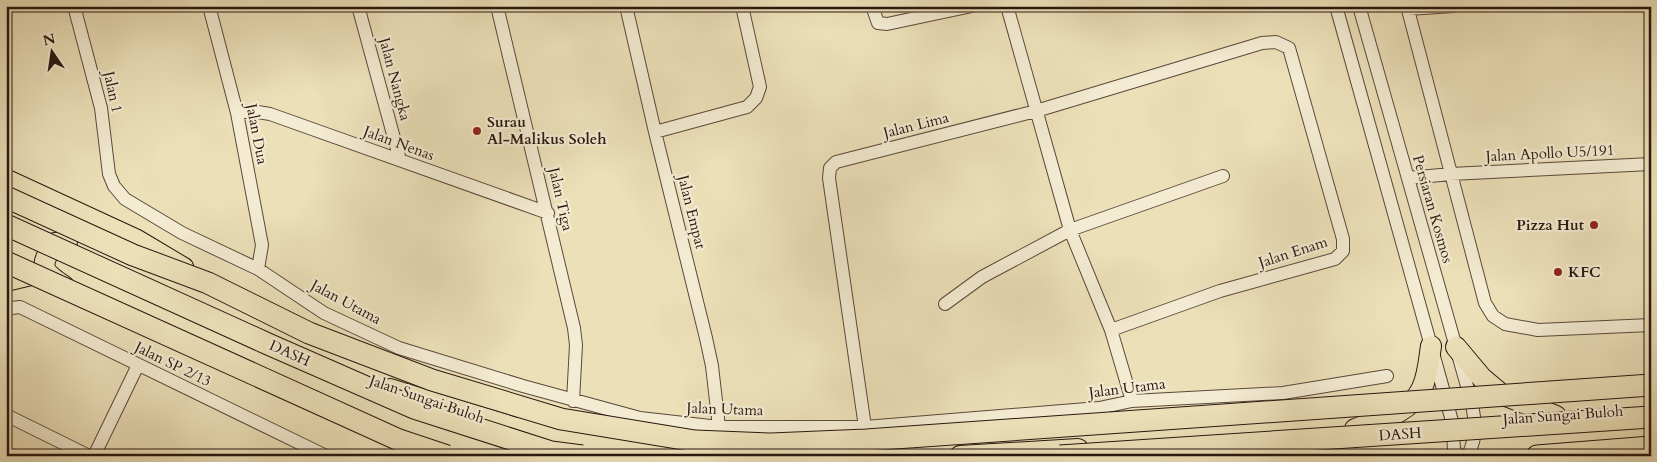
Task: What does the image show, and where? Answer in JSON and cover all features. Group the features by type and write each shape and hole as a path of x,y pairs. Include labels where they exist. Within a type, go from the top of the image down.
{"highway":[{"path":"6,180 136,240 208,283 309,333 432,380 562,419 696,441 772,444 866,440 1651,384"},
{"path":"6,196 134,255 208,283"},
{"name":"Jalan Sungai Buloh","path":"6,214 384,387 513,427 630,450 729,456"},
{"name":"DASH","path":"6,225 414,408 552,452 582,456"},
{"path":"67,242 56,244 48,253 44,265 47,274 89,302"},
{"path":"6,263 392,438 447,456"},
{"path":"6,263 399,440 447,456"},
{"path":"6,281 31,275"},
{"path":"1355,429 1398,414 1412,401 1422,388 1431,346"},
{"path":"1456,347 1482,378 1500,394 1556,416"},
{"path":"281,387 398,456"},
{"name":"Jalan Sungai Buloh","path":"960,456 1174,443 1452,421 1556,416 1651,408"},
{"name":"DASH","path":"1060,456 1651,417"},
{"path":"1537,456 1651,447"},
{"path":"1584,456 1651,451"},
{"path":"1644,456 1651,455"}],"street":[{"name":"Jalan 1","path":"74,6 101,108 109,174 114,186"},
{"name":"Jalan Dua","path":"210,6 237,113 262,245 258,269"},
{"name":"Jalan Nangka","path":"358,6 400,160"},
{"name":"Jalan Tiga","path":"497,6 574,328 576,345 573,401"},
{"name":"Jalan Empat","path":"626,6 706,338 712,366 718,427"},
{"path":"655,132 747,107 756,98 760,87 742,6"},
{"path":"872,6 878,23 887,24 972,6"},
{"path":"1007,6 1070,230 1111,330 1132,401"},
{"path":"1336,6 1452,421 1454,449 1458,456"},
{"name":"Persiaran Kosmos","path":"1359,6 1471,400 1475,421"},
{"path":"1452,6 1407,8 1485,303 1492,316 1505,324 1538,330 1651,324"},
{"name":"Jalan Enam","path":"1111,330 1220,291 1334,259 1343,251 1343,239 1289,48 1276,42 1262,44"},
{"name":"Jalan Lima","path":"865,427 829,178 830,168 836,162 1036,111 1262,44"},
{"name":"Jalan Nenas","path":"237,113 270,114 548,213"},
{"name":"Jalan Apollo U5/191","path":"1408,178 1451,174 1651,164"},
{"path":"945,304 982,277 1070,230 1223,176"},
{"name":"Jalan Utama","path":"114,186 125,199 182,234 258,269 324,313 399,348 573,401 640,418 718,427 865,427 1099,408 1132,401 1283,393 1387,376"},
{"name":"Jalan SP 2/13","path":"6,311 11,308 20,307 320,455"},
{"path":"94,456 138,365"},
{"path":"6,415 89,456"},
{"path":"1468,456 1476,438 1475,421"}],"place":[{"name":"Surau Al-Malikus Soleh","path":"477,131"},
{"name":"Pizza Hut","path":"1594,225"},
{"name":"KFC","path":"1558,272"}]}
